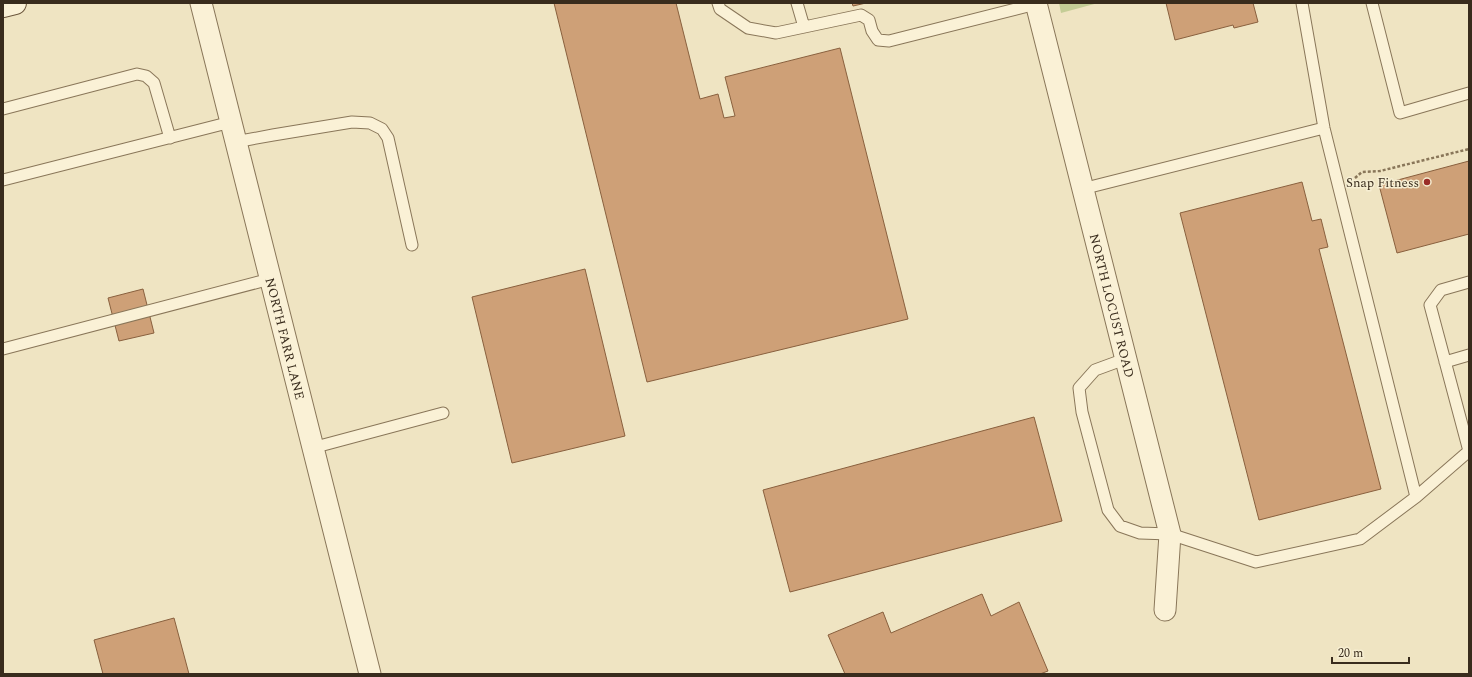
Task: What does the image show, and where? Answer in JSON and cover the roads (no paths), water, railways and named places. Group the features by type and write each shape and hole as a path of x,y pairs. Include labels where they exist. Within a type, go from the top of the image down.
{"main road":[{"path":"3,6 15,3"}],"street":[{"name":"NORTH FARR LANE","path":"201,3 370,674"},
{"name":"NORTH LOCUST ROAD","path":"1036,3 1170,534 1165,610"}],"lane":[{"path":"718,3 720,9 748,28 776,33 861,15 869,20 872,31 878,40 889,40 1036,3"},
{"path":"797,3 804,27"},
{"path":"1302,3 1324,128 1416,497"},
{"path":"1372,3 1400,113 1469,93"},
{"path":"3,109 137,74 146,76 154,83 170,138"},
{"path":"3,180 231,122"},
{"path":"235,142 352,122 370,123 382,129 388,138 412,245"},
{"path":"1082,189 1324,128"},
{"path":"3,349 270,279"},
{"path":"1125,359 1095,370 1079,388 1082,412 1108,510 1120,526 1140,533 1170,534 1256,562 1360,539 1416,497 1469,451 1430,305 1441,290 1469,282"},
{"path":"1445,362 1469,355"},
{"path":"312,448 443,412"}],"place":[{"name":"Snap Fitness","path":"1427,182"}]}
